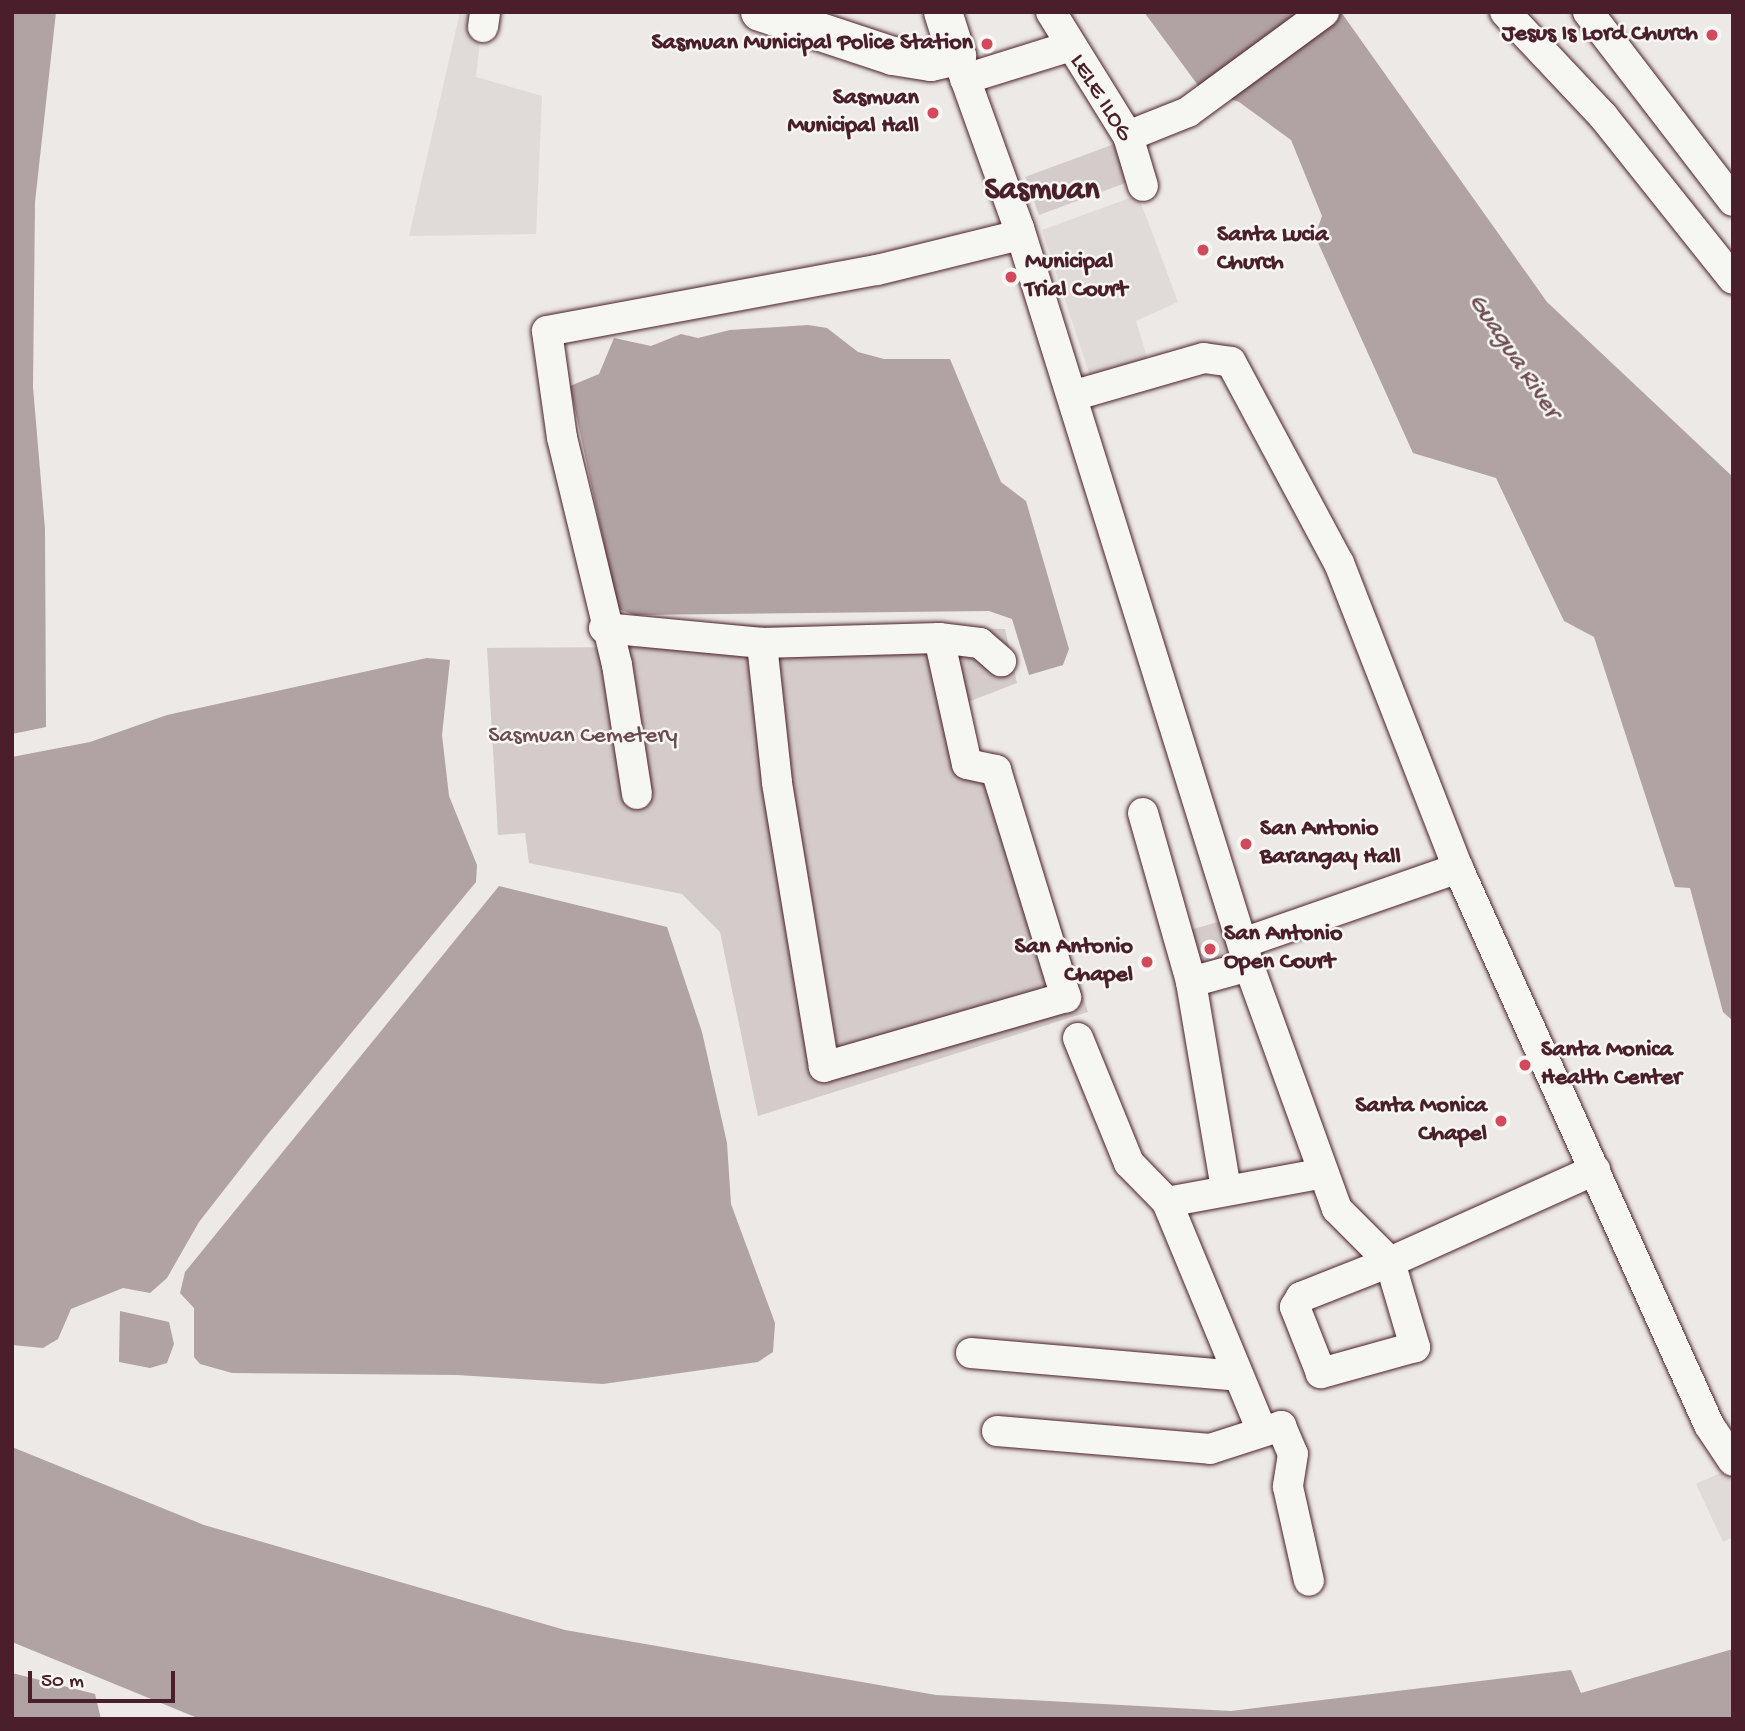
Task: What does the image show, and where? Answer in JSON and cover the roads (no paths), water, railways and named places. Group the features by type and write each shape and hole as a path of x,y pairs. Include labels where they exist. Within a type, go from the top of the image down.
{"main road":[{"path":"760,12 893,56 961,67 943,12"}],"street":[{"name":"LELE ILOG","path":"1051,12 1068,47 1128,136 1143,186"},
{"path":"1128,136 1207,99 1324,12"},
{"path":"1505,12 1603,116 1733,279"},
{"path":"1588,12 1733,201"},
{"path":"1068,47 961,67 1020,235 1246,955 1321,1178 1337,1209 1390,1262 1595,1170"},
{"path":"637,794 617,665 604,628 562,438 548,331 877,270 1020,235"},
{"path":"1072,396 1204,358 1231,362 1339,563 1458,868 1709,1425 1733,1461"},
{"path":"604,628 762,643 939,638 980,643 1001,661"},
{"path":"762,643 777,782 824,1067 1066,997 996,770 967,764 939,638"},
{"path":"1143,813 1191,982 1226,1189"},
{"path":"1191,982 1246,955 1458,868"},
{"path":"1078,1038 1129,1163 1167,1202 1262,1431"},
{"path":"1167,1202 1226,1189 1321,1178"},
{"path":"971,1353 1238,1376"},
{"path":"997,1431 1210,1450 1280,1426 1291,1444 1288,1488 1309,1581"}],"water":[{"path":"12,12 56,12 35,202 33,387 45,529 46,727 12,734"},
{"name":"Guagua River","path":"1144,12 1341,12 1547,302 1733,477 1733,1021 1723,1012 1690,888 1675,887 1594,637 1564,621 1496,478 1413,453 1315,236 1322,216 1291,140 1239,102 1200,88"},
{"path":"808,325 827,328 858,352 884,359 950,359 1001,482 1026,501 1069,649 1063,665 1029,675 1012,619 989,611 635,615 618,609 570,386 599,374 614,338 651,346 681,334 698,338 730,330"},
{"path":"427,658 450,660 442,735 449,796 477,865 476,882 267,1135 199,1222 167,1278 150,1293 123,1288 71,1309 58,1339 43,1348 12,1345 12,757 90,742 167,715"},
{"path":"499,886 667,927 702,1032 727,1143 731,1204 775,1323 773,1352 758,1362 603,1384 457,1375 232,1373 200,1364 194,1357 194,1308 180,1293 185,1272"},
{"path":"120,1311 169,1322 174,1344 167,1363 150,1368 119,1362"},
{"path":"12,1447 204,1525 565,1630 936,1695 1231,1711 1571,1670 1581,1693 1733,1649 1733,1719 200,1719 12,1642"},
{"path":"12,1673 95,1694 101,1719 12,1719"}],"place":[{"name":"Jesus Is Lord Church","path":"1712,35"},
{"name":"Sasmuan Municipal Police Station","path":"987,44"},
{"name":"Sasmuan Municipal Hall","path":"933,113"},
{"name":"Santa Lucia Church","path":"1203,250"},
{"name":"Municipal Trial Court","path":"1011,277"},
{"name":"San Antonio Barangay Hall","path":"1246,844"},
{"name":"San Antonio Open Court","path":"1210,949"},
{"name":"San Antonio Chapel","path":"1147,962"},
{"name":"Santa Monica Health Center","path":"1525,1065"},
{"name":"Santa Monica Chapel","path":"1501,1121"}],"district":[{"name":"Sasmuan","path":"1042,191"}],"park label":[{"name":"Sasmuan Cemetery","path":"583,737"}]}
